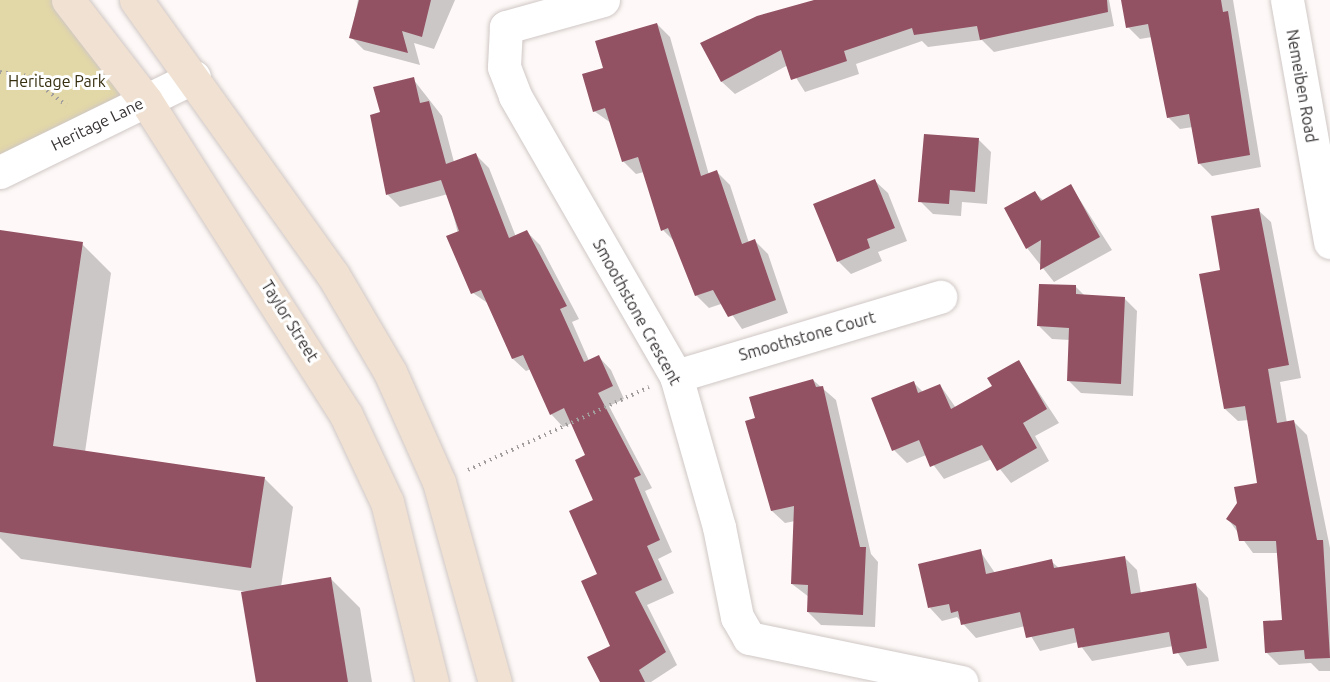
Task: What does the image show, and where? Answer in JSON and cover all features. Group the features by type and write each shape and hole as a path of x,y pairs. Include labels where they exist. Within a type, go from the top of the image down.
{"main road":[{"name":"Taylor Street","path":"68,0 146,101 346,415 387,502 432,682"},
{"path":"136,0 194,77 333,275 390,372 439,482 495,682"}],"street":[{"name":"Smoothstone Crescent","path":"603,0 506,27 504,67 515,96 661,382 718,527 737,617 748,638 961,682"},
{"name":"Nemeiben Road","path":"1287,0 1330,242"},
{"name":"Heritage Lane","path":"0,172 194,77"},
{"name":"Smoothstone Court","path":"661,382 940,297"}],"path":[{"path":"0,72 28,76 92,127"},
{"path":"471,469 661,382"}],"green space":[{"name":"Heritage Park","path":"0,0 68,0 146,101 0,172"}],"building":[{"path":"359,0 431,0 422,37 402,31 408,53 349,38"},
{"path":"814,0 1107,0 1108,12 980,40 977,26 914,35 912,28 844,51 847,61 791,80 781,50 721,82 700,43 757,16"},
{"path":"1121,0 1221,0 1223,12 1228,11 1250,155 1198,164 1189,114 1167,118 1148,24 1126,28"},
{"path":"657,23 701,176 717,170 742,244 755,239 776,300 728,317 713,290 695,296 668,228 661,231 638,157 622,162 605,108 593,112 582,74 603,68 595,41"},
{"path":"414,77 420,103 429,101 446,164 476,153 509,238 527,230 567,306 560,309 584,362 599,355 613,386 598,393 641,475 634,478 660,540 647,546 662,580 635,592 666,652 639,670 645,682 600,682 587,657 610,646 581,581 597,574 569,511 593,500 575,460 585,455 564,408 550,415 523,355 512,359 481,290 471,294 446,236 459,231 441,180 386,195 370,115 380,112 373,87"},
{"path":"924,134 979,138 975,192 950,190 949,204 918,202"},
{"path":"875,179 895,228 867,239 870,248 837,262 813,204"},
{"path":"1071,184 1100,237 1040,270 1041,240 1026,249 1004,208 1035,191 1041,201"},
{"path":"1259,208 1289,365 1268,369 1277,423 1294,420 1317,540 1323,540 1330,658 1305,659 1304,650 1265,653 1263,621 1282,620 1276,541 1239,541 1236,526 1226,519 1237,503 1234,487 1257,483 1245,406 1224,409 1199,274 1220,270 1211,216"},
{"path":"0,230 83,242 53,446 265,477 251,568 0,532"},
{"path":"1039,284 1076,285 1076,294 1125,297 1121,384 1067,381 1069,328 1037,326"},
{"path":"1019,360 1047,409 1023,423 1037,448 997,471 982,445 930,467 919,440 892,451 871,398 914,381 918,393 940,384 951,409 992,386 987,378"},
{"path":"813,379 816,387 823,386 860,547 866,547 863,615 807,612 808,585 791,584 794,506 771,511 745,421 755,418 749,397"},
{"path":"981,549 986,574 1052,559 1054,568 1125,556 1131,594 1196,583 1207,648 1173,654 1169,632 1078,648 1074,628 1026,638 1020,612 961,625 958,611 951,613 949,604 928,608 918,564"},
{"path":"331,577 348,682 256,682 241,592"}]}
